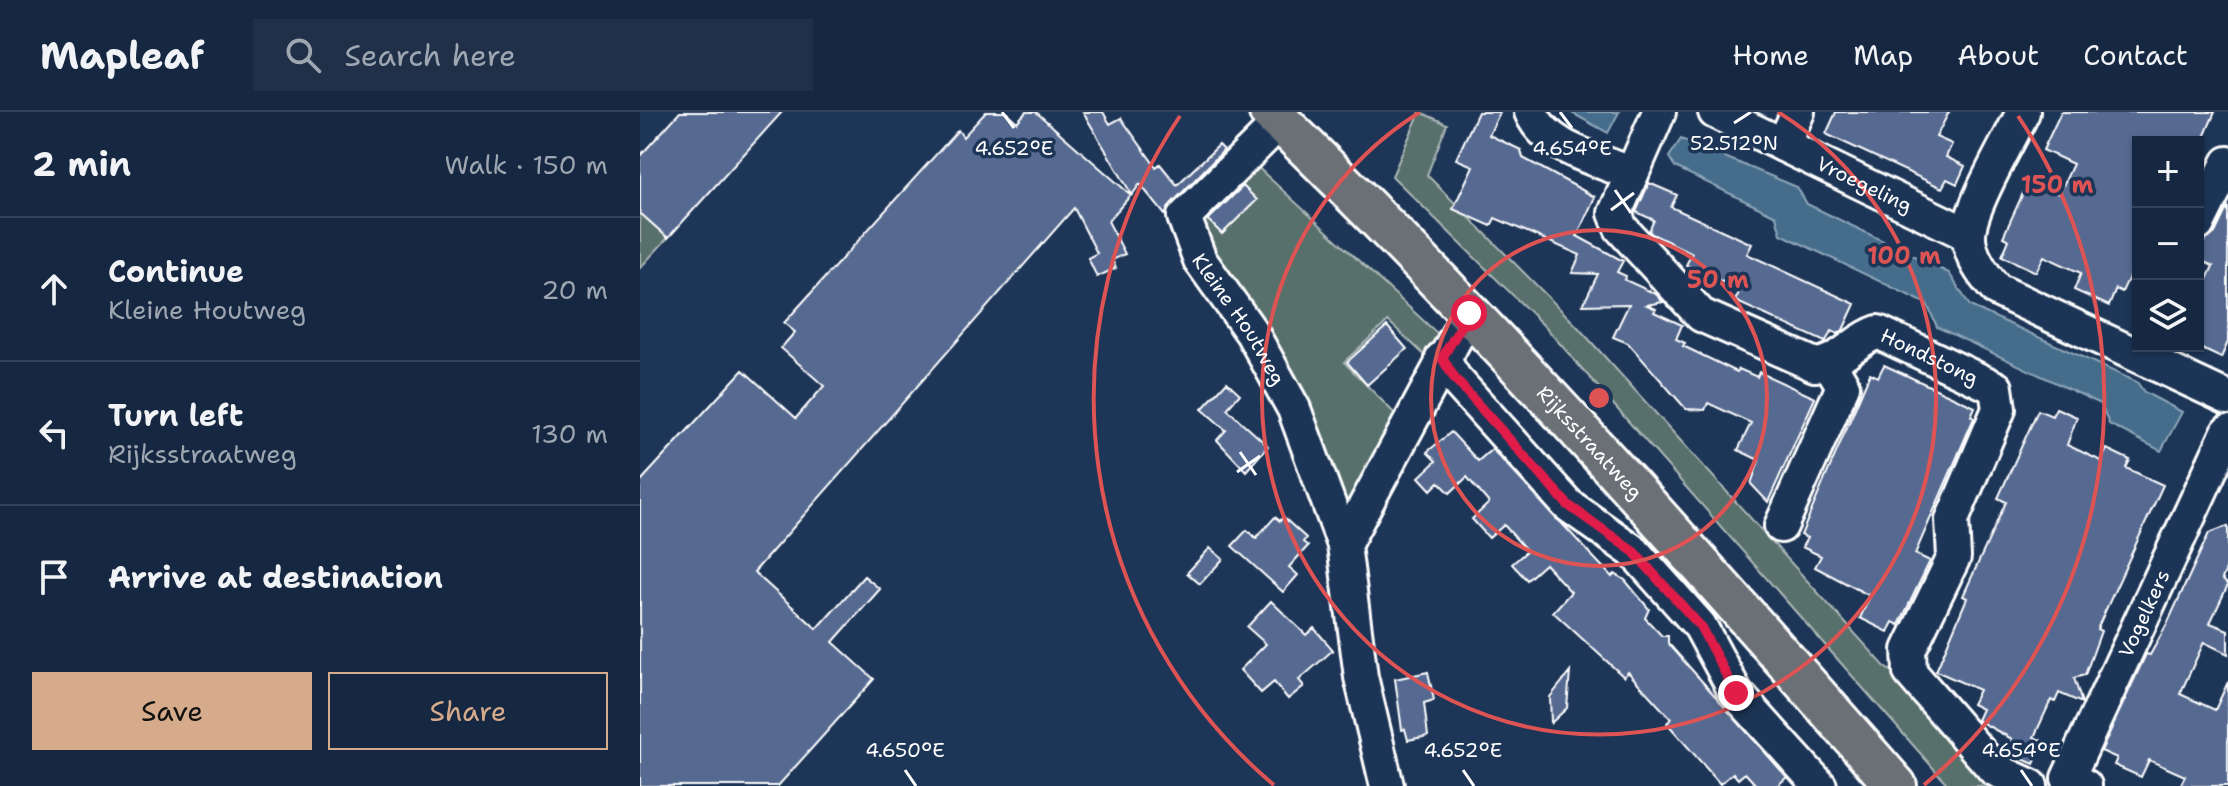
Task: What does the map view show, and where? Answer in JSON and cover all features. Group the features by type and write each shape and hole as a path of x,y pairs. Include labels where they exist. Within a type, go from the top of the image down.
{"main road":[{"name":"Rijksstraatweg","path":"1275,117 1469,313 1660,518 1896,786"}],"street":[{"path":"1531,112 1544,134 1556,142 1632,174"},
{"path":"1659,112 1615,213 1621,228 1701,315 1815,365 1830,364 1843,386 1781,526"},
{"name":"Vroegeling","path":"1715,112 1969,235"},
{"path":"1783,145 1798,112"},
{"path":"2023,112 1976,209 1969,235 1981,273 1997,290 2132,348"},
{"name":"Kleine Houtweg","path":"1275,117 1184,217 1200,260 1252,333 1294,409 1344,545 1361,677 1387,786"},
{"path":"2204,212 2228,163"},
{"path":"1344,545 1442,358 1469,313"},
{"name":"Hondstong","path":"1830,364 1864,336 1878,332 1996,388 1999,409 1952,520 1954,557 1909,650 1910,672 1994,769 2031,786"},
{"path":"2140,352 2228,398"},
{"path":"1442,358 1455,379 1568,505 1634,552 1700,626 1736,693 1820,786"},
{"name":"Vogelkers","path":"2065,783 2228,432"}],"green space":[{"path":"1420,112 1447,124 1427,175 1576,325 1887,669 1895,672 1898,682 1983,780 1993,786 1949,786 1547,329 1392,176"},
{"path":"1251,161 1439,335 1432,362 1388,321 1344,362 1397,416 1345,511 1195,221"},
{"path":"640,198 676,229 640,268"}],"water":[{"path":"1570,112 1619,112 1608,133"},
{"path":"1681,139 1797,187 1807,204 1949,273 1970,306 2137,382 2144,392 2182,412 2161,451 2109,424 2101,404 1937,327 1927,304 1781,234 1776,216 1675,167 1669,157"}],"building":[{"path":"680,112 782,112 668,238 640,213 640,156"},
{"path":"986,112 1006,112 1017,122 1026,112 1036,112 1131,195 1108,221 1125,254 1112,260 1116,268 1097,277 1088,258 1097,253 1074,208 754,572 817,629 864,576 880,589 833,642 874,679 778,786 640,786 640,482 743,370 796,418 824,386 781,348 795,332 784,323 958,130 963,137"},
{"path":"1083,112 1103,112 1110,124 1121,118 1156,167 1160,164 1177,185 1219,145 1224,150 1171,204 1165,215 1140,184 1132,195"},
{"path":"1478,112 1500,112 1489,135 1521,150 1523,158 1595,197 1577,236 1623,261 1617,272 1626,276 1625,280 1656,294 1663,302 1647,305 1656,309 1654,312 1682,325 1676,339 1685,343 1683,346 1737,372 1739,369 1757,377 1759,372 1815,398 1768,502 1751,484 1759,460 1738,450 1751,423 1708,403 1705,410 1686,409 1628,343 1613,337 1629,304 1583,305 1598,274 1572,273 1580,255 1495,218 1491,226 1453,209 1473,166 1456,159"},
{"path":"1836,112 1949,112 1936,137 1952,144 1946,157 1965,166 1957,184 1947,179 1942,188 1826,134"},
{"path":"2061,112 2215,112 2204,137 2132,136 2132,271 2122,292 2116,289 2109,306 2074,290 2081,273 2044,256 2036,272 2002,256 2009,240 2003,237 2029,180 2059,194 2073,164 2043,150"},
{"path":"1649,183 1677,195 1671,207 1752,244 1747,254 1855,304 1843,330 1838,334 1832,331 1825,342 1735,301 1740,290 1686,265 1692,253 1652,234 1649,231 1654,220 1636,212"},
{"path":"1243,186 1257,200 1222,234 1208,220"},
{"path":"2228,206 2228,342 2221,358 2204,350 2204,286 2213,266 2204,262 2204,241 2215,233"},
{"path":"1387,326 1407,349 1367,385 1347,362"},
{"path":"1884,365 1975,407 1971,416 1974,418 1915,554 1930,561 1899,625 1893,622 1888,632 1860,618 1870,596 1815,567 1821,556 1802,547 1807,538 1801,535 1870,373 1878,377"},
{"path":"1227,382 1240,394 1227,409 1268,446 1246,471 1217,440 1226,430 1202,409"},
{"path":"2056,408 2077,417 2067,445 2101,461 2107,449 2130,460 2126,468 2163,485 2097,629 2101,631 2085,675 2074,678 2082,703 2059,693 2055,702 2051,700 2034,737 2044,742 2034,764 2006,752 2012,739 1977,720 1982,709 1972,704 1979,690 1936,671 1967,598 1963,596 2006,502 1998,498 2038,410 2052,416"},
{"path":"1451,432 1478,461 1492,449 1612,577 1615,574 1625,580 1649,609 1645,618 1662,636 1668,636 1668,643 1787,777 1777,786 1757,786 1745,773 1738,779 1733,773 1720,784 1667,723 1671,719 1628,672 1624,677 1553,612 1571,592 1545,564 1527,580 1512,564 1527,551 1504,525 1489,538 1472,519 1489,503 1467,477 1450,493 1439,482 1431,490 1419,477 1436,461 1427,452"},
{"path":"1275,517 1280,521 1283,517 1306,538 1303,542 1308,546 1289,567 1298,575 1283,592 1232,546 1247,530 1256,538"},
{"path":"2228,526 2228,565 2222,579 2228,585 2210,623 2228,630 2228,654 2204,642 2180,694 2215,710 2228,682 2228,786 2180,786 2185,776 2149,760 2141,777 2114,765 2117,758 2101,751 2146,654 2150,655 2168,622 2209,533"},
{"path":"1210,548 1223,559 1200,584 1187,573"},
{"path":"1271,601 1306,635 1314,628 1333,650 1299,680 1304,686 1288,699 1274,682 1261,693 1240,670 1266,644 1247,627"},
{"path":"1428,672 1434,700 1424,703 1428,736 1408,740 1405,729 1402,730 1395,679"},
{"path":"1570,672 1567,708 1551,723 1550,697"}],"route":[{"path":"1469,313 1442,358 1455,379 1568,505 1634,552 1700,626 1736,693"}]}
